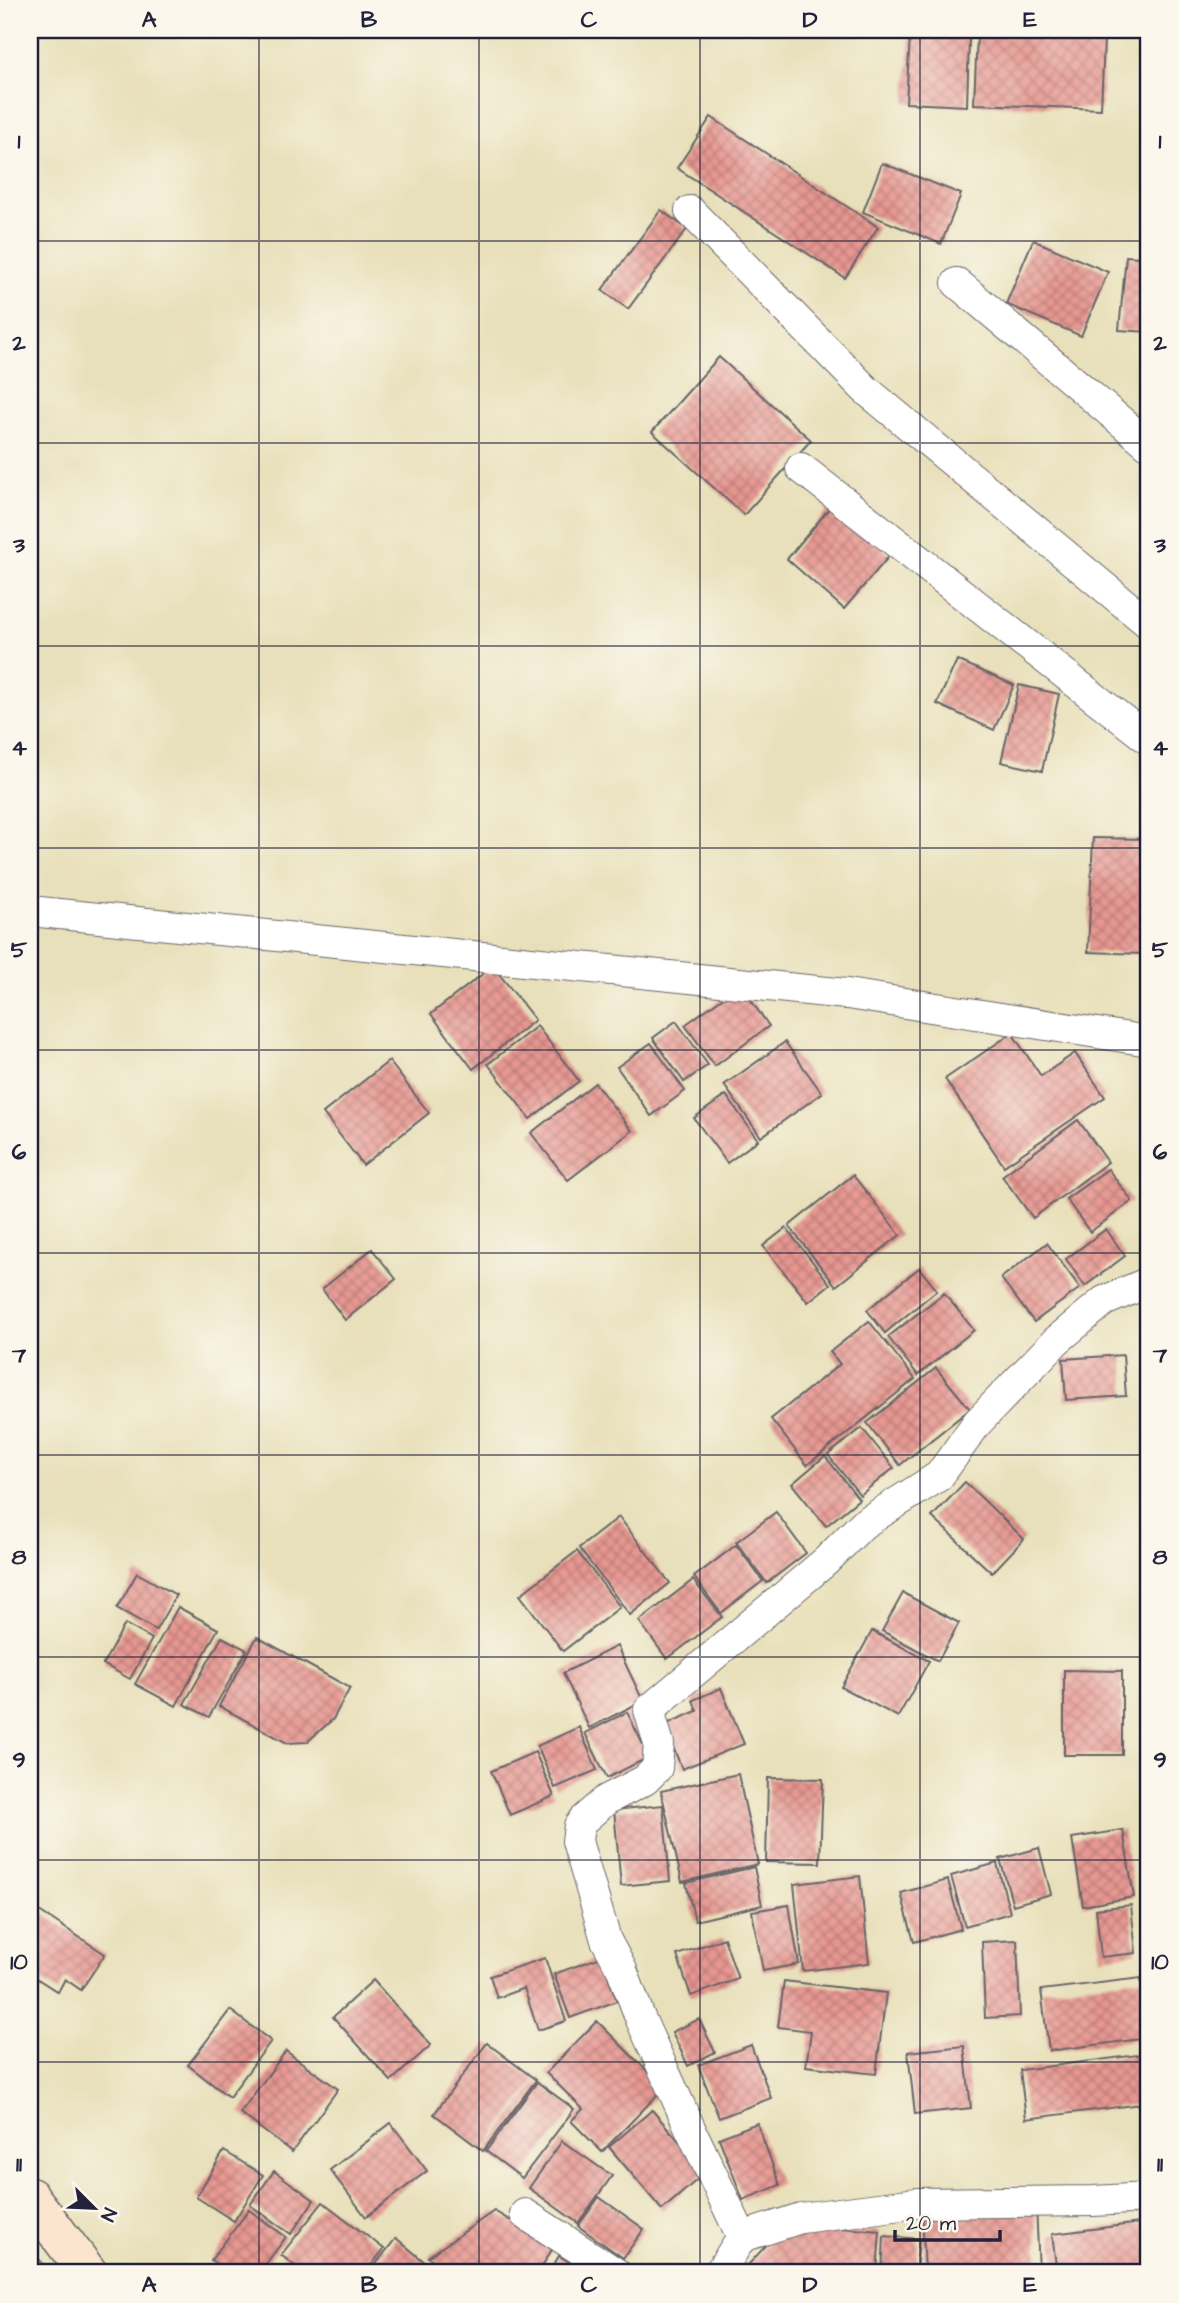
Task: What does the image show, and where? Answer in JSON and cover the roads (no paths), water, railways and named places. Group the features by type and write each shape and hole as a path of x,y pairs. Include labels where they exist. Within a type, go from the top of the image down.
{"street":[{"path":"690,211 866,390 1149,624"},
{"path":"957,283 1149,445"},
{"path":"801,468 1149,740"},
{"path":"30,911 847,994 1149,1041"},
{"path":"742,2237 606,1940 577,1840 579,1826 606,1800 645,1780 657,1768 659,1744 649,1710 826,1561 863,1524 939,1476 977,1423 1056,1341 1104,1301 1149,1282"},
{"path":"30,2197 88,2273"},
{"path":"719,2273 742,2237 801,2218 917,2203 1093,2201 1149,2197"},
{"path":"525,2214 616,2273"}]}
